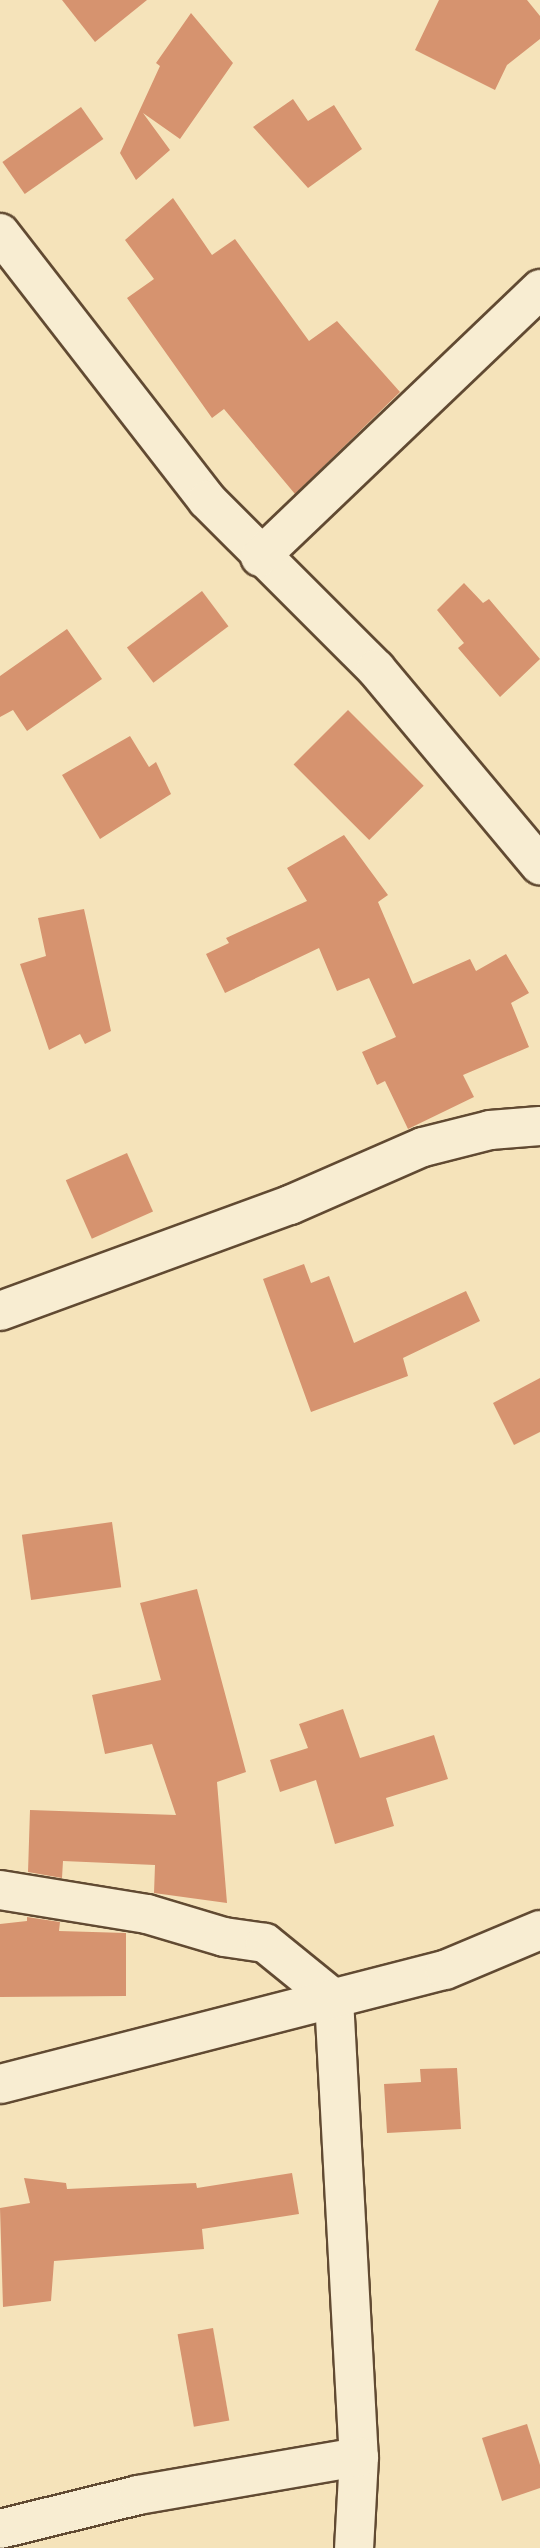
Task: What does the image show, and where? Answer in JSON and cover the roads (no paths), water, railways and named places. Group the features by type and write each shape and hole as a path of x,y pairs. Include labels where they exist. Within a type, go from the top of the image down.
{"street":[{"path":"0,233 207,500 260,557 376,669 540,865"},
{"path":"260,557 540,289"},
{"path":"0,1311 290,1205 423,1147 490,1130 540,1126"},
{"path":"0,1891 147,1914 224,1937 265,1943 334,1999 359,2457 354,2548"},
{"path":"0,2084 445,1970 540,1930"},
{"path":"0,2529 138,2495 359,2457"}]}
